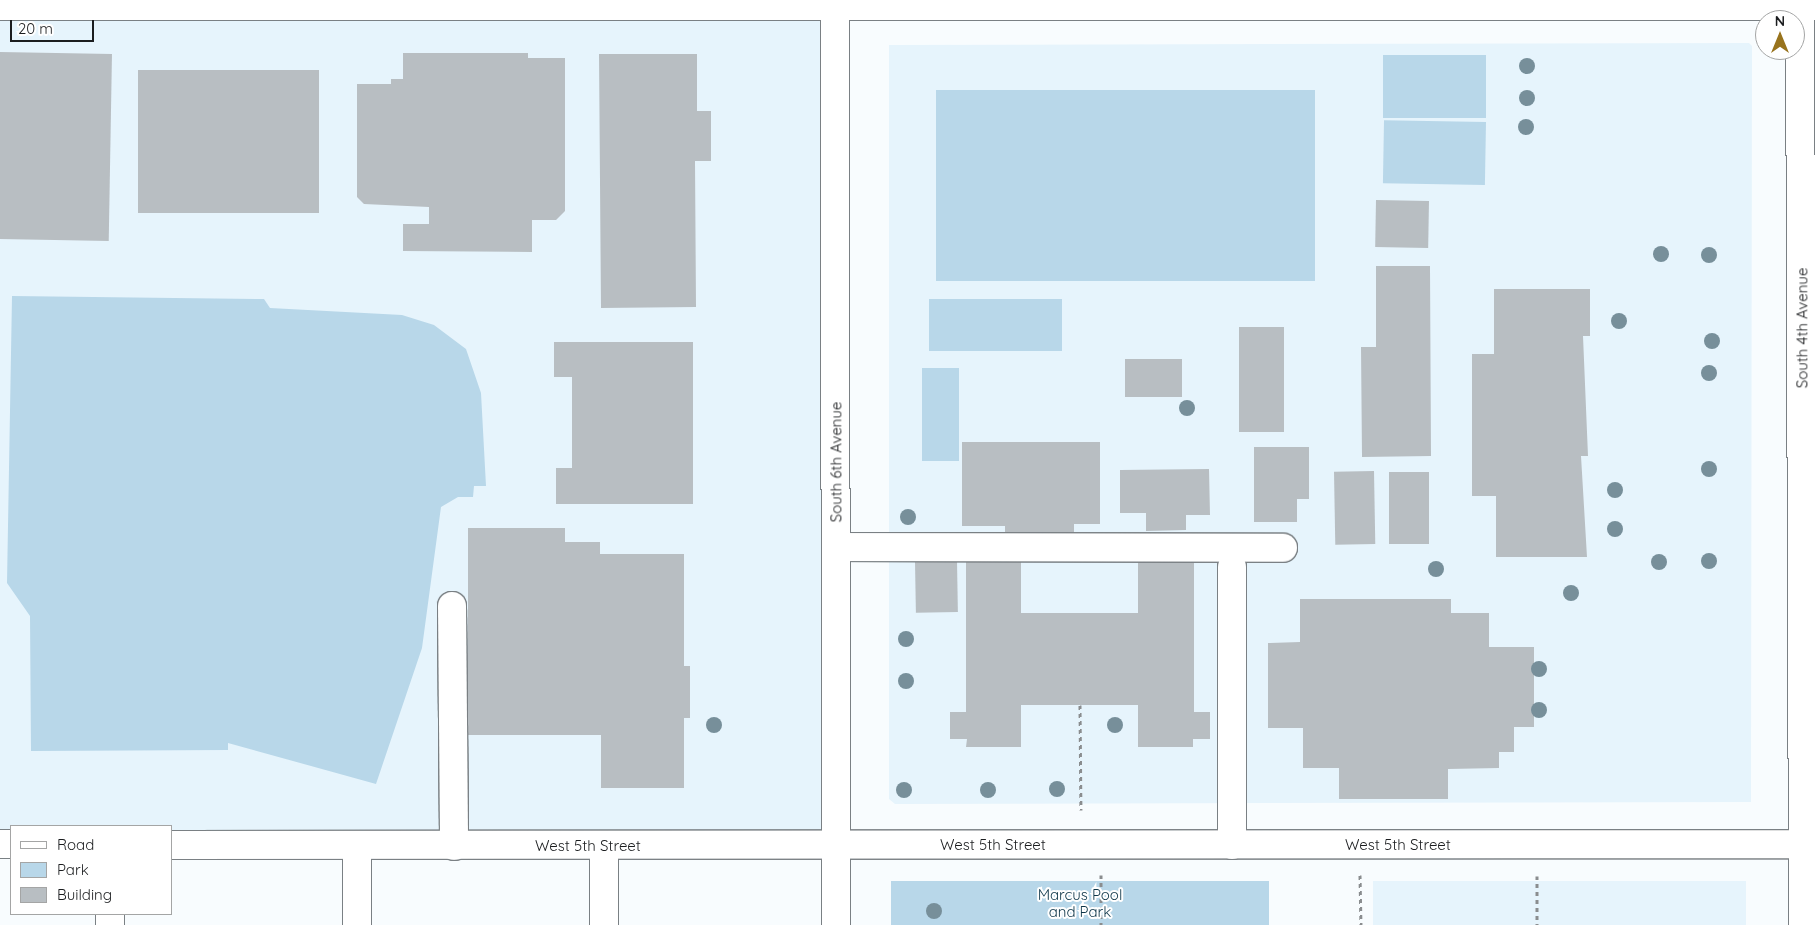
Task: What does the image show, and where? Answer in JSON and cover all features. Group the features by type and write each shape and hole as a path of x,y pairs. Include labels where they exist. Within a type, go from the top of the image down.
{"street":[{"path":"0,6 594,2 1805,4"},
{"name":"South 6th Avenue","path":"835,2 836,925"},
{"name":"South 4th Avenue","path":"1803,925 1809,845 1805,4"},
{"path":"836,547 1283,548"},
{"path":"1232,567 1232,845"},
{"path":"452,606 454,846"},
{"name":"West 5th Street","path":"172,845 1809,845"},
{"path":"357,846 357,925"},
{"path":"604,846 604,925"}],"path":[{"path":"1080,705 1082,810"},
{"path":"1101,876 1102,925"},
{"path":"1360,876 1360,925"},
{"path":"1537,876 1537,925"}],"shaded area":[{"path":"835,4 836,845 172,846 172,825 10,825 10,846 0,846 0,6"},
{"path":"1749,43 1752,46 1751,802 895,804 889,799 889,45"},
{"path":"1373,881 1746,881 1746,925 1373,925"}],"green space":[{"path":"1383,55 1486,55 1486,118 1383,118"},
{"path":"936,90 1315,90 1315,281 936,281"},
{"path":"1384,120 1486,122 1485,185 1383,183"},
{"path":"12,296 264,299 270,308 402,315 434,325 466,349 481,393 486,486 474,486 473,497 458,497 441,507 422,648 376,784 228,743 228,750 31,751 30,616 7,583"},
{"path":"929,299 1062,299 1062,351 929,351"},
{"path":"922,368 959,368 959,461 922,461"},
{"name":"Marcus Pool and Park","path":"891,881 1269,881 1269,925 891,925"}],"building":[{"path":"0,52 112,54 109,241 0,239"},
{"path":"403,53 528,53 528,58 565,58 565,211 556,220 532,220 532,252 403,251 403,224 429,224 429,207 364,204 357,197 357,84 391,84 391,79 403,79"},
{"path":"599,54 697,54 697,111 711,111 711,161 695,161 696,307 601,308"},
{"path":"138,70 319,70 319,213 138,213"},
{"path":"1376,200 1429,201 1428,248 1375,247"},
{"path":"1376,266 1430,266 1431,456 1362,457 1361,347 1376,347"},
{"path":"1494,289 1590,289 1590,336 1583,336 1588,456 1581,456 1587,557 1496,557 1496,496 1472,496 1472,354 1494,354"},
{"path":"1239,327 1284,327 1284,432 1239,432"},
{"path":"554,342 693,342 693,504 556,504 556,468 572,468 572,377 554,377"},
{"path":"1125,359 1182,359 1182,397 1125,397"},
{"path":"962,442 1100,442 1100,524 1074,524 1074,536 1005,536 1005,526 962,526"},
{"path":"1254,447 1309,447 1309,499 1297,499 1297,522 1254,522"},
{"path":"1209,469 1210,515 1186,515 1186,530 1146,531 1146,513 1120,513 1120,470"},
{"path":"1374,471 1375,544 1335,545 1334,472"},
{"path":"1389,472 1429,472 1429,544 1389,544"},
{"path":"468,528 565,528 565,542 600,542 600,554 684,554 684,666 690,666 690,718 684,718 684,788 601,788 601,735 468,735"},
{"path":"1138,558 1194,558 1194,712 1210,712 1210,739 1193,739 1193,747 1138,747 1138,705 1021,705 1021,747 966,747 967,739 950,739 950,712 966,712 966,560 1021,560 1021,613 1138,613"},
{"path":"957,561 958,612 916,613 915,562"},
{"path":"1300,599 1451,599 1451,613 1489,613 1489,647 1534,647 1534,727 1514,727 1514,752 1499,752 1499,768 1448,769 1448,799 1339,799 1339,768 1303,768 1303,728 1268,728 1268,643 1300,642"}]}
